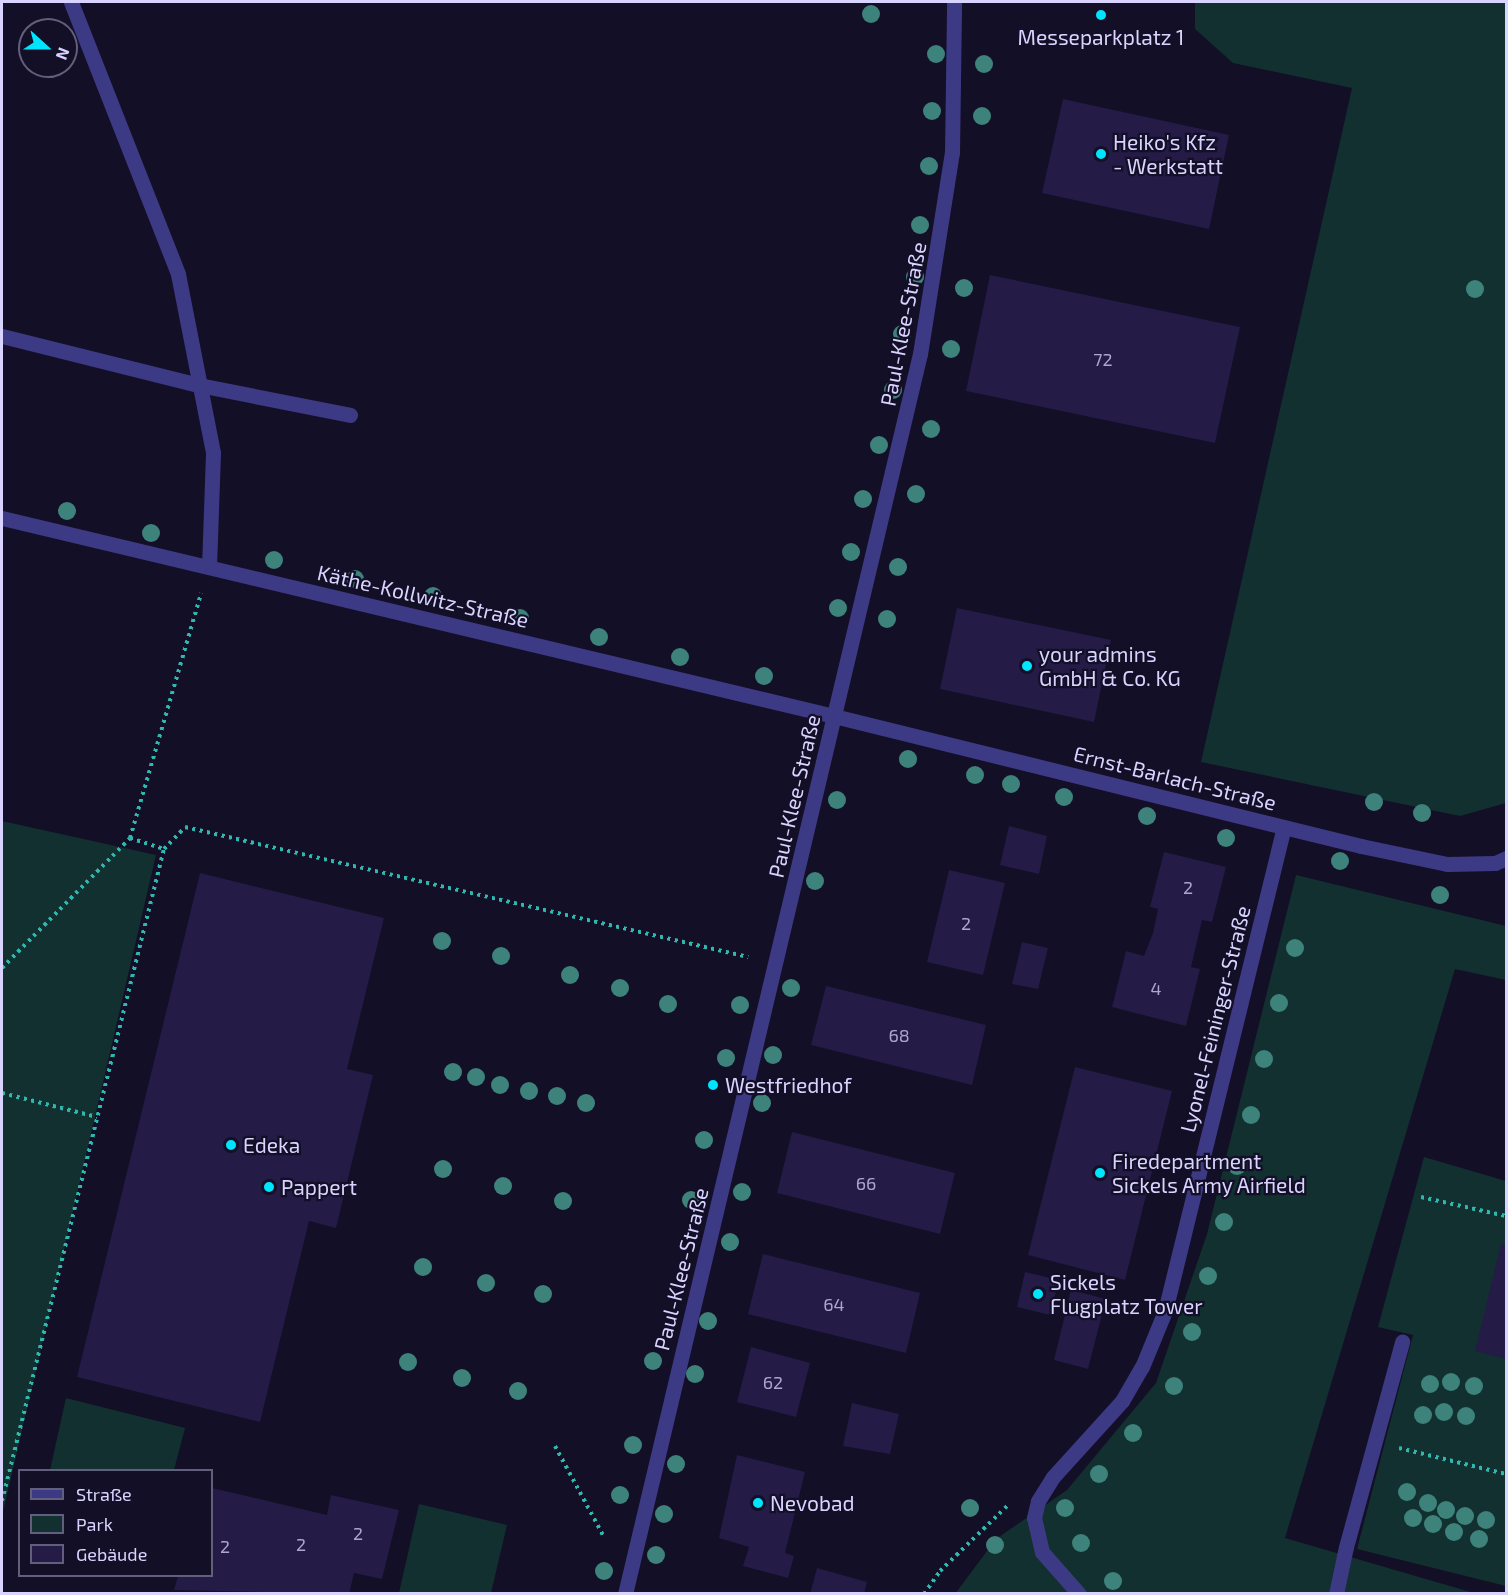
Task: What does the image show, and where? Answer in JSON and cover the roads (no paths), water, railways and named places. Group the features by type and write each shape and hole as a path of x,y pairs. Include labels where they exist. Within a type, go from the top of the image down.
{"street":[{"path":"71,2 178,274 213,453 209,567"},
{"name":"Paul-Klee-Straße","path":"625,1593 903,433 939,252 952,153 954,2"},
{"path":"2,336 199,385 350,414"},
{"name":"Käthe-Kollwitz-Straße","path":"2,518 834,716"},
{"name":"Ernst-Barlach-Straße","path":"834,716 1284,827 1448,864 1495,863 1506,858"},
{"name":"Lyonel-Feininger-Straße","path":"1078,1593 1042,1552 1034,1518 1038,1500 1053,1477 1122,1401 1142,1367 1165,1311 1284,827"},
{"path":"1336,1593 1346,1547 1402,1342"}],"place":[{"name":"Messeparkplatz 1","path":"1101,15"},
{"name":"Heiko's Kfz - Werkstatt","path":"1101,154"},
{"name":"your admins GmbH & Co. KG","path":"1027,666"},
{"name":"Westfriedhof","path":"713,1085"},
{"name":"Edeka","path":"231,1145"},
{"name":"Firedepartment Sickels Army Airfield","path":"1100,1173"},
{"name":"Pappert","path":"269,1187"},
{"name":"Sickels Flugplatz Tower","path":"1038,1294"},
{"name":"Nevobad","path":"758,1503"}]}
